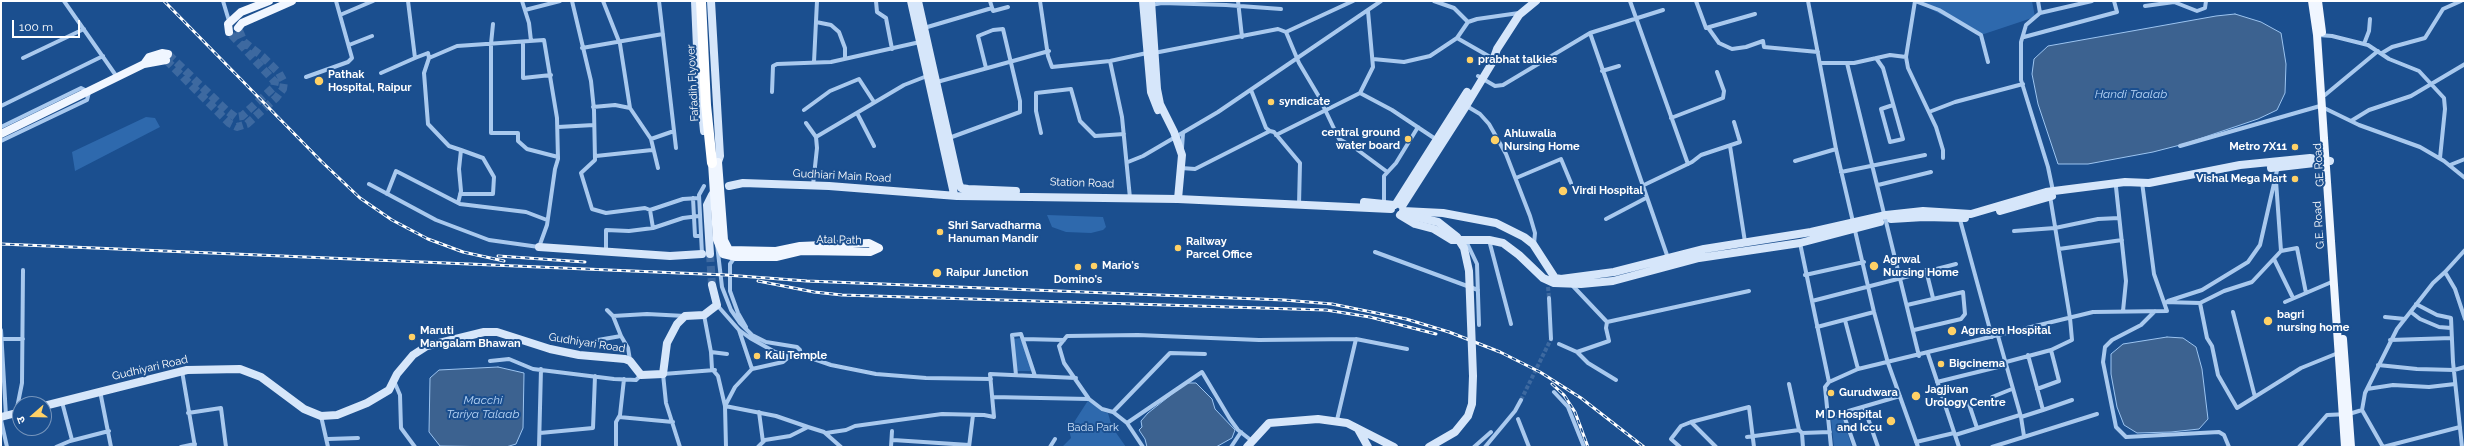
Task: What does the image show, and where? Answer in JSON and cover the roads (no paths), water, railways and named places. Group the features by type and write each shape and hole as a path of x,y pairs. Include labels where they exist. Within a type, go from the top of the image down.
{"highway":[{"name":"Fafadih Flyover","path":"701,1 715,162"},
{"name":"Fafadih Flyover","path":"707,1 713,151"}],"main road":[{"path":"229,32 230,21 241,12 268,1"},
{"path":"238,28 242,23 291,1"},
{"path":"2312,1 2319,35 2323,107"},
{"name":"GE Road","path":"2318,1 2319,35 2325,95 2323,107 2346,414 2351,447"},
{"path":"1,134 144,64 167,57"},
{"name":"G.E. Road","path":"2327,161 2338,352 2346,414 2345,447"},
{"path":"715,162 717,240"},
{"name":"Atal Path","path":"715,162 724,240 729,250 776,251 800,246 869,243 879,248 870,252 808,251 776,257 736,257 720,252 717,240"}],"street":[{"path":"64,1 118,77"},
{"path":"223,1 230,21"},
{"path":"306,77 348,62 352,58 336,1"},
{"path":"340,15 373,1"},
{"path":"408,1 415,58"},
{"path":"522,1 531,29 531,41"},
{"path":"525,10 560,1"},
{"path":"572,1 578,19 582,48 591,81 596,156 595,160 581,173 592,210 606,213 645,208 650,210 683,199 699,198"},
{"path":"603,1 618,40 630,108 651,139 652,150 658,168"},
{"path":"659,1 676,148"},
{"path":"695,1 702,113 708,156 715,162 720,156 711,1"},
{"path":"814,62 817,1"},
{"path":"876,1 877,12 886,18 892,49"},
{"path":"911,1 954,194"},
{"name":"Station Road","path":"918,1 961,188 1130,197"},
{"path":"990,1 993,11 1008,7"},
{"path":"1040,1 1052,67 1110,62 1278,29 1286,32 1354,1"},
{"path":"1144,1 1160,104 1182,155"},
{"path":"1238,1 1242,37"},
{"path":"1128,162 1143,156 1175,138 1251,90 1381,1"},
{"path":"1434,1 1454,8 1468,22"},
{"path":"1373,59 1404,62 1430,56 1457,38 1468,22 1524,7 1536,1"},
{"path":"1630,1 1688,164"},
{"path":"1696,1 1706,28 1709,29 1719,43 1732,49 1763,42 1764,47 1818,52"},
{"path":"1808,1 1811,27 1818,52 1836,149 1864,262 1874,312 1888,363 1918,447"},
{"path":"1943,158 1940,140 1929,112 1913,83 1906,57 1915,1 1939,10 1981,35 1988,62"},
{"path":"2038,1 2040,13"},
{"path":"1937,382 2006,363 2028,355 2051,350 2072,340 2070,318 2055,228 2048,167 2023,84 2021,42 2024,37 2026,26 2040,13 2092,1"},
{"path":"2024,37 2117,12 2114,1"},
{"path":"2146,6 2174,2 2197,11 2205,8 2206,1"},
{"path":"2325,95 2380,52 2392,47 2425,38 2444,9 2461,1"},
{"path":"1151,53 1151,3 1226,5 1281,9"},
{"path":"1395,208 1439,142 1524,7"},
{"path":"924,28 992,8"},
{"path":"1480,77 1495,86 1503,85 1590,33 1663,10"},
{"path":"1276,135 1326,112 1360,93 1373,67 1368,11"},
{"path":"1709,29 1755,14"},
{"path":"2364,44 2369,31 2370,19"},
{"path":"816,22 831,25 839,32 845,48 845,59"},
{"path":"493,24 491,44 491,133 518,133 518,141 527,149 558,157"},
{"path":"23,58 84,29"},
{"path":"949,138 1020,112 1020,101 1003,30 993,30 978,36 986,68"},
{"path":"1286,32 1297,58 1339,139 1355,148 1386,171"},
{"path":"1590,33 1602,71 1644,185 1646,198 1668,259"},
{"path":"582,48 618,40 663,34"},
{"path":"2319,35 2364,44 2380,52 2389,59 2419,70 2444,98 2445,109 2440,158"},
{"path":"349,45 372,36"},
{"path":"1457,38 1492,58"},
{"path":"429,58 457,46 544,40 551,75 558,126 558,157 548,220 539,247"},
{"path":"523,42 523,78 551,75"},
{"path":"772,92 773,66 781,63 845,59 920,42"},
{"path":"936,82 1049,51"},
{"path":"381,73 428,53 429,58 424,73 428,124 449,146 483,158 494,177 493,194 460,194"},
{"path":"1820,63 1847,63 1890,55 1906,57"},
{"path":"1,106 103,56"},
{"path":"1876,58 1883,68 1903,139 1890,142 1881,109 1893,106"},
{"path":"1110,62 1124,134 1128,162 1130,197 1395,208 1443,213 1496,223 1524,237 1533,244 1551,282"},
{"path":"1847,63 1887,218 1919,356"},
{"path":"2351,121 2369,110 2411,96 2432,85 2465,64"},
{"path":"1602,71 1619,66"},
{"path":"1671,118 1723,98 1724,92 1717,72"},
{"path":"816,137 904,85 927,76"},
{"path":"804,110 830,91 859,79 874,102"},
{"path":"1929,112 1955,102 2023,84"},
{"path":"1,127 81,88 89,92 87,100 1,141"},
{"path":"1041,133 1036,111 1036,94 1071,89 1080,121 1095,136 1124,134"},
{"path":"1251,90 1266,128 1276,135 1300,162 1299,203"},
{"path":"1360,93 1392,110 1439,142"},
{"path":"1463,104 1480,114 1493,130 1516,178 1535,233 1533,244"},
{"path":"593,107 615,105 630,108"},
{"path":"2180,146 2323,107 2351,121 2408,141 2440,158 2465,178"},
{"path":"857,113 874,146"},
{"path":"1644,185 1688,164 1701,155 1740,142 1734,122"},
{"path":"806,123 816,137 817,155 813,185"},
{"path":"558,126 594,125"},
{"path":"1418,127 1396,163 1386,171 1382,187 1395,208 1415,224 1434,229 1452,240 1489,240 1503,243 1512,248 1551,282 1570,284 1613,281 1699,258 1800,243 1855,225"},
{"path":"651,139 674,131"},
{"path":"1181,168 1195,169 1270,131"},
{"path":"1178,198 1183,133"},
{"path":"1730,146 1745,242"},
{"path":"1795,161 1836,149"},
{"path":"458,204 460,194 461,150"},
{"path":"596,156 652,150"},
{"path":"1842,172 1873,164 1925,155"},
{"path":"1516,178 1561,159 1571,183"},
{"path":"2450,165 2465,160"},
{"path":"1551,282 1607,273 1704,249 1855,225 1887,218 1959,216 2023,206 2051,194 2142,184 2151,187 2224,172 2278,169 2327,161"},
{"path":"2278,169 2281,251"},
{"path":"2164,302 2202,290 2248,262 2260,245 2278,169"},
{"path":"387,194 396,172 458,204 526,212 548,220"},
{"path":"1878,185 1931,172"},
{"name":"Gudhiari Main Road","path":"729,186 742,183 813,185 954,194 1130,197"},
{"path":"369,184 436,220 489,240 539,247 606,252 670,256 706,254"},
{"path":"2051,194 2142,184"},
{"path":"1830,447 1830,432 1825,387 1829,382 1858,369 1928,354 2093,312 2167,311 2154,274 2142,184"},
{"path":"704,186 699,198 699,216 700,236 706,254"},
{"path":"2116,187 2126,281 2123,311"},
{"path":"706,254 707,205 712,195"},
{"path":"693,198 692,217 695,236 700,236"},
{"path":"1606,219 1646,198"},
{"path":"1395,208 1413,216 1438,222 1457,237 1464,248 1469,271 1473,376 1472,404 1468,416 1455,432 1429,447"},
{"path":"650,210 653,228"},
{"path":"606,252 606,230 629,231 653,228 699,216"},
{"path":"1959,216 1992,337"},
{"path":"2014,231 2055,228 2098,219 2119,218"},
{"path":"717,240 722,284 731,310 740,323 760,339 774,345 797,347 800,350 801,356"},
{"path":"1466,240 1477,264 1479,325"},
{"path":"1489,240 1511,324"},
{"path":"2059,249 2122,240"},
{"path":"1800,243 1805,275 1829,382"},
{"path":"2164,302 2200,303 2224,291 2252,282 2281,251 2297,248 2306,293"},
{"path":"2460,427 2383,447 2362,410 2366,389 2390,340 2433,282 2445,272 2465,250"},
{"path":"1375,252 1478,290"},
{"path":"736,257 730,264 732,299 743,323 760,339"},
{"path":"2274,259 2292,298"},
{"path":"1805,275 1864,262"},
{"path":"1812,301 1926,270 1956,264"},
{"path":"20,396 24,339 23,270"},
{"path":"1926,270 1934,298"},
{"path":"2445,272 2455,290 2465,319"},
{"path":"2285,302 2334,281"},
{"path":"1570,284 1607,322"},
{"path":"712,285 717,305 739,330 775,352 790,356 801,356 831,365 876,374 926,378 991,379"},
{"path":"1607,322 1749,291"},
{"path":"1908,305 1963,292 1965,314 1962,319 1914,330"},
{"path":"1549,298 1551,339"},
{"path":"2200,303 2207,338 2212,346 2218,375 2237,408 2300,368 2338,352"},
{"path":"2416,304 2437,315 2451,318 2455,384 2460,427 2463,435 2462,447"},
{"path":"613,316 647,314 685,316 704,315 717,305"},
{"path":"607,310 613,316 628,348 630,361"},
{"path":"2155,311 2141,325 2112,340 2105,347 2103,362 2116,427 2126,437 2219,432 2224,435 2229,447"},
{"path":"1817,327 1874,312"},
{"path":"2233,312 2255,397"},
{"path":"2411,312 2420,319 2439,328 2451,328"},
{"path":"704,315 711,352 712,369 715,370 720,384 725,406 726,447"},
{"path":"680,447 666,403 663,374 666,343 675,327 685,316"},
{"path":"2385,317 2405,319"},
{"path":"1845,320 1858,369"},
{"path":"1577,352 1609,341 1606,328 1607,322"},
{"path":"1,330 3,417 7,447"},
{"path":"739,330 752,369"},
{"name":"Gudhiyari Road","path":"52,404 182,370 240,369 262,377 304,409 321,416 337,415 367,403 389,390 394,380 413,355 427,346 484,332 498,332 550,349 630,361 642,375"},
{"path":"1016,375 1012,335 1021,334 1034,376"},
{"path":"1143,447 1127,423 1113,412 1102,409 1089,399 1076,378 1064,363 1059,346 1067,336 1138,335 1259,340 1356,339 1407,349"},
{"path":"598,340 622,336"},
{"path":"1998,336 2024,436"},
{"path":"2390,340 2452,338"},
{"path":"2,339 24,339"},
{"path":"1023,339 1064,340"},
{"path":"1336,420 1356,339"},
{"path":"1560,344 1577,352 1588,363 1616,380"},
{"path":"774,345 775,352"},
{"path":"2037,389 2059,381 2051,350"},
{"path":"711,352 727,354"},
{"path":"1113,412 1170,353 1205,354"},
{"path":"1928,354 1959,447"},
{"path":"2028,355 2043,410"},
{"path":"725,406 735,387 752,369 783,362 790,356"},
{"path":"490,361 509,359 541,369 636,380 642,375 715,370"},
{"path":"2378,365 2454,370 2465,368"},
{"path":"539,447 540,433 538,410 541,369"},
{"path":"180,447 195,446 188,413 182,370"},
{"path":"1127,423 1202,372 1230,419 1249,444 1269,423 1318,419 1336,420 1358,428 1394,447"},
{"path":"826,433 907,418 942,414 994,417 990,374 1076,378"},
{"path":"540,433 593,428 595,376"},
{"path":"616,447 616,422 624,379"},
{"path":"394,380 400,395 401,428 415,447"},
{"path":"1789,384 1801,432 1803,447"},
{"path":"2366,389 2393,385 2429,387 2455,384"},
{"path":"1992,397 2012,388"},
{"path":"100,391 111,447"},
{"path":"1554,392 1568,407 1584,447"},
{"path":"1828,417 1900,396"},
{"path":"992,397 1089,399"},
{"path":"1485,447 1515,410 1521,400"},
{"path":"1916,442 1955,434 2043,410 2072,400"},
{"path":"62,402 72,440"},
{"path":"1969,404 1977,428"},
{"path":"725,406 759,412 826,433 841,447"},
{"path":"1864,406 1878,447"},
{"path":"1680,447 1671,439 1681,426 1749,407 1754,447"},
{"path":"188,413 221,408 226,447"},
{"path":"2299,447 2327,415 2346,414 2362,410"},
{"path":"759,412 763,442"},
{"path":"1843,413 1855,447"},
{"path":"1992,447 2013,442 2024,436 2098,414"},
{"path":"893,440 969,446 973,415"},
{"path":"321,416 328,439 328,447"},
{"path":"618,417 626,420 673,422"},
{"path":"1518,419 1530,447"},
{"path":"1691,422 1716,447"},
{"path":"758,447 763,442 790,436 808,427"},
{"path":"1358,428 1368,447"},
{"path":"56,447 72,440 109,431"},
{"path":"891,447 893,440 892,431"},
{"path":"1231,447 1241,432"},
{"path":"1474,447 1491,432"},
{"path":"1748,436 1801,432 1830,432"},
{"path":"328,439 358,438"},
{"path":"1050,447 1055,439"}],"water":[{"name":"Handi Taalab","path":"2235,14 2261,22 2281,33 2286,64 2285,93 2277,110 2258,119 2184,144 2153,152 2088,164 2058,164 2038,104 2032,74 2034,59 2048,46 2216,16"},
{"path":"2167,337 2183,338 2196,347 2202,369 2208,419 2199,429 2137,433 2124,425 2117,407 2111,374 2111,354 2123,344"},
{"name":"Macchi Tariya Talaab","path":"498,367 524,373 523,428 516,444 506,447 440,446 429,432 430,378 439,370"},
{"path":"1186,383 1196,383 1212,399 1215,409 1235,430 1232,438 1216,447 1147,447 1145,439 1139,430 1142,427 1141,421 1148,413"}],"tunnel":[{"path":"166,60 229,123 237,127 247,124 276,98 283,89 284,82 279,73 263,57 244,42 238,28"},
{"path":"168,54 226,110 235,117 242,116 274,87 275,82 229,32"},
{"path":"710,254 712,285"},
{"path":"1548,287 1549,298"},
{"path":"1521,400 1551,339"}],"railway":[{"path":"164,1 321,161 360,198 392,220 428,239 463,252 504,261"},
{"path":"1,244 726,275 807,281 1284,300 1332,304 1406,319 1449,332 1500,352 1540,372 1581,398 1644,447"},
{"path":"498,256 585,262"},
{"path":"758,281 814,292 842,295 1326,310 1370,317 1436,334"},
{"path":"1552,384 1564,395 1575,412 1588,447"}],"place":[{"name":"prabhat talkies","path":"1470,60"},
{"name":"Pathak Hospital, Raipur","path":"319,81"},
{"name":"syndicate","path":"1271,102"},
{"name":"central ground water board","path":"1408,139"},
{"name":"Ahluwalia Nursing Home","path":"1495,140"},
{"name":"Metro 7X11","path":"2295,147"},
{"name":"Vishal Mega Mart","path":"2295,179"},
{"name":"Virdi Hospital","path":"1563,191"},
{"name":"Shri Sarvadharma Hanuman Mandir","path":"940,232"},
{"name":"Railway Parcel Office","path":"1178,248"},
{"name":"Mario's","path":"1094,266"},
{"name":"Agrwal Nursing Home","path":"1874,266"},
{"name":"Domino's","path":"1078,267"},
{"name":"Raipur Junction","path":"937,273"},
{"name":"bagri nursing home","path":"2268,321"},
{"name":"Agrasen Hospital","path":"1952,331"},
{"name":"Maruti Mangalam Bhawan","path":"412,337"},
{"name":"Kali Temple","path":"757,356"},
{"name":"Bigcinema","path":"1941,364"},
{"name":"Gurudwara","path":"1831,393"},
{"name":"Jagjivan Urology Centre","path":"1916,396"},
{"name":"M D Hospital and Iccu","path":"1891,421"}],"park label":[{"name":"Bada Park","path":"1093,428"}]}
